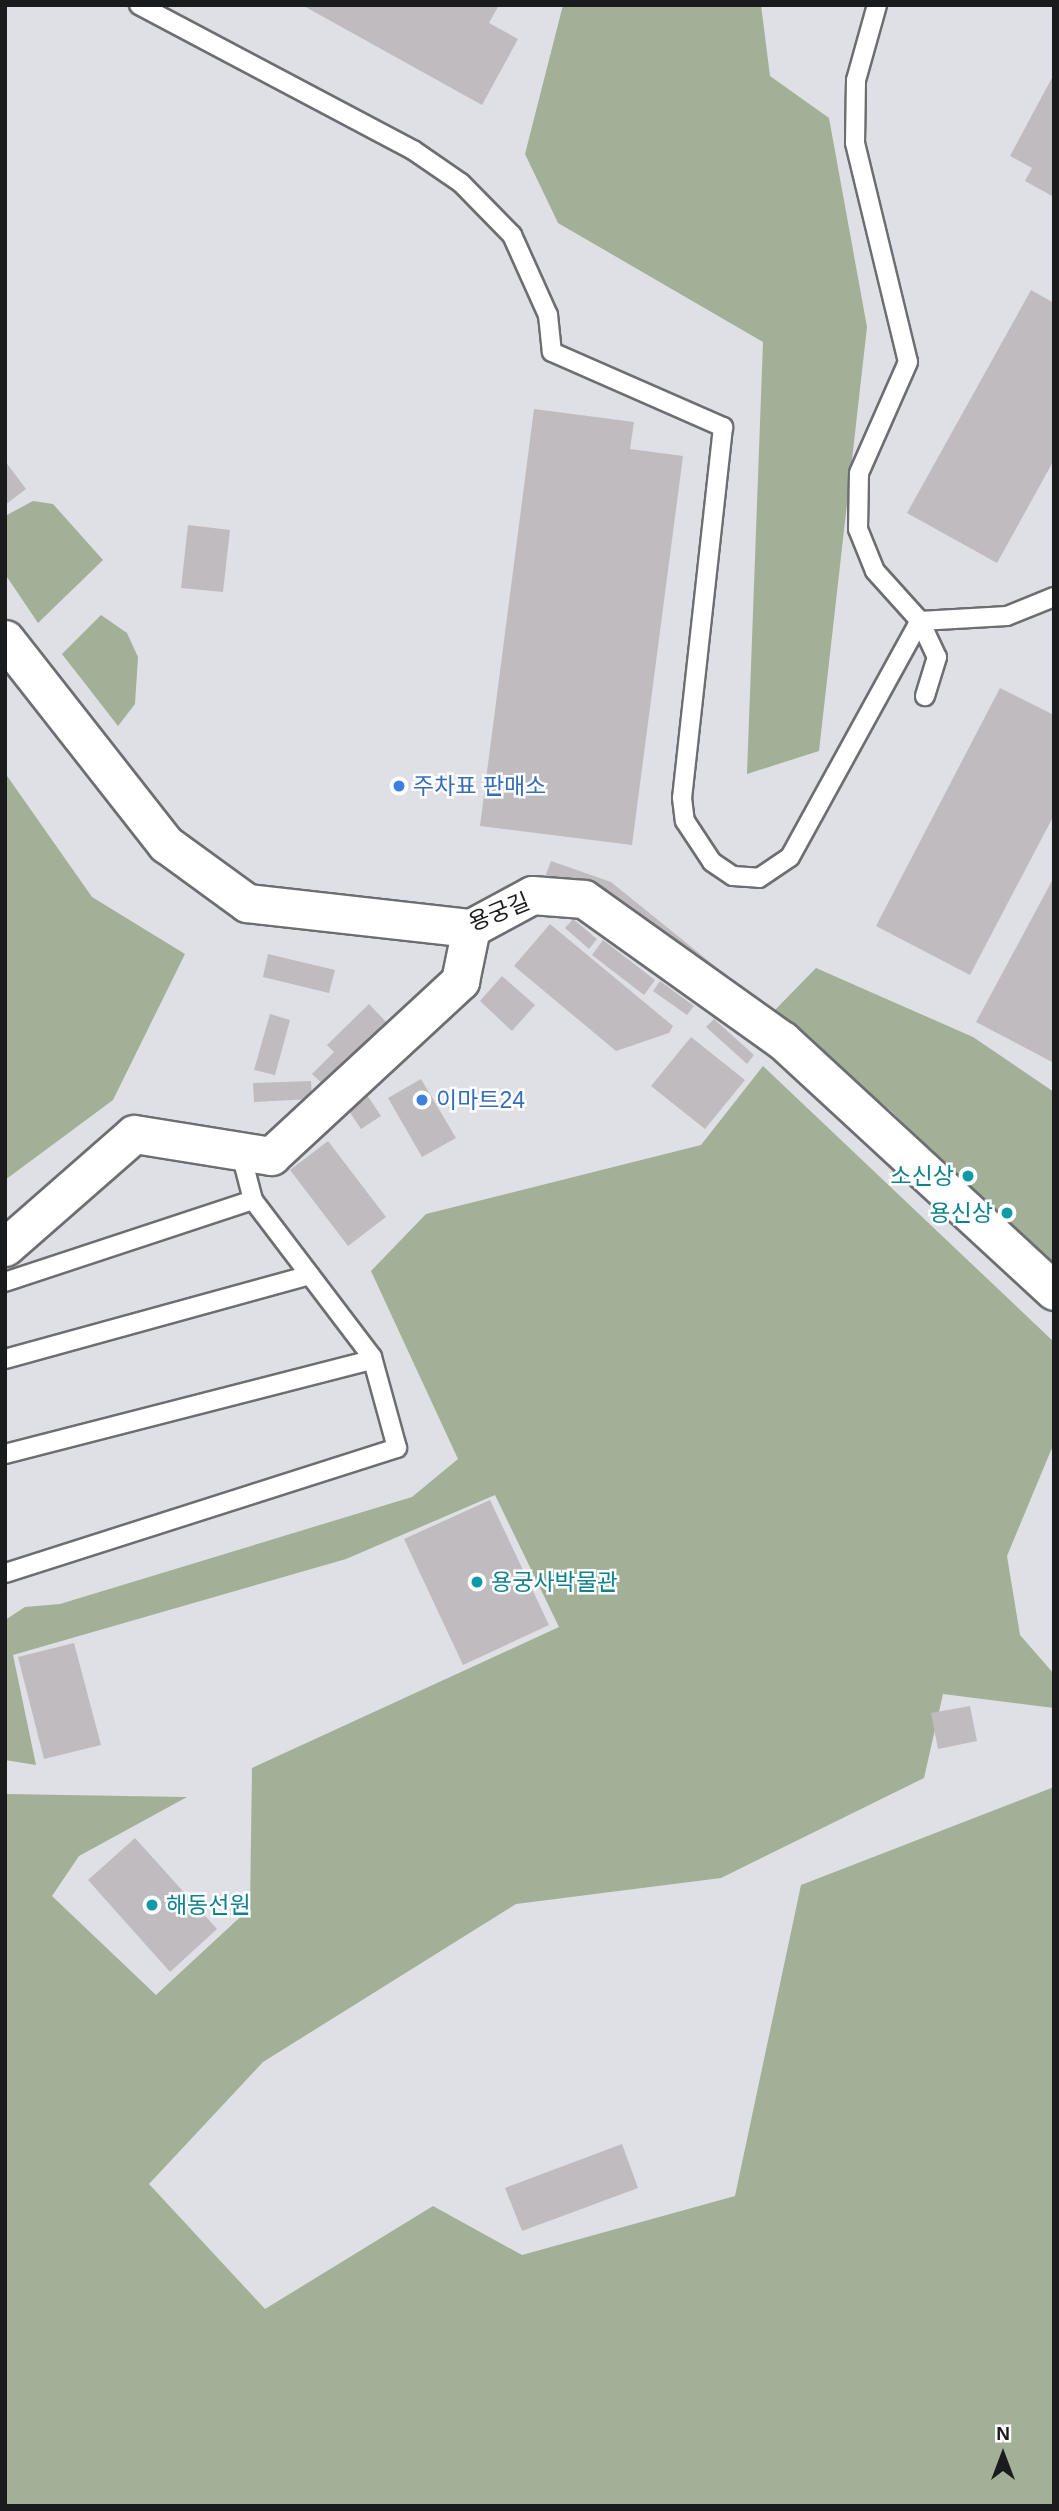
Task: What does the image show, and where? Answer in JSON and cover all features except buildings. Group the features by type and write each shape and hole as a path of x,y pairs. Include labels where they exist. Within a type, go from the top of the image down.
{"street":[{"name":"용궁길","path":"10,652 166,844 247,903 471,928 532,895 584,899 782,1040 1054,1291"},
{"path":"5,1247 134,1134 271,1156 460,981 471,928"}],"lane":[{"path":"139,5 413,150 451,177 512,235 548,316 552,352 723,427 682,798 685,821 712,862 733,876 759,878 790,857 920,621"},
{"path":"877,5 856,80 855,143 908,362 859,473 856,500 858,528 875,570 920,621 937,657 925,696"},
{"path":"920,621 1007,616 1054,597"},
{"path":"5,1573 397,1448 372,1357 253,1200 240,1150"},
{"path":"5,1282 253,1200"},
{"path":"5,1359 310,1275"},
{"path":"5,1454 366,1361"}],"green space":[{"path":"563,5 761,5 770,76 829,118 867,327 819,751 747,774 763,342 558,223 525,154"},
{"path":"33,501 53,504 103,560 38,623 5,574 5,516"},
{"path":"101,615 127,633 138,657 135,704 118,726 62,654"},
{"path":"5,773 92,897 185,954 113,1100 5,1180"},
{"path":"816,968 973,1037 1054,1092 1054,1269 890,1110 773,1012"},
{"path":"763,1066 1054,1342 1054,1443 1007,1556 1020,1635 1054,1674 1054,1708 943,1694 924,1778 721,1878 516,1904 263,2062 149,2184 265,2309 433,2206 522,2255 735,2196 801,1885 1054,1787 1054,2506 5,2506 5,1794 187,1797 79,1856 52,1896 156,1995 250,1908 252,1768 559,1627 495,1495 346,1559 13,1655 36,1765 5,1760 5,1620 25,1607 60,1604 412,1497 458,1459 371,1271 426,1214 701,1145"}],"place":[{"name":"주차표 판매소","path":"399,786"},
{"name":"이마트24","path":"422,1100"},
{"name":"소신상","path":"968,1176"},
{"name":"용신상","path":"1007,1213"},
{"name":"용궁사박물관","path":"477,1582"},
{"name":"해동선원","path":"152,1905"}]}
